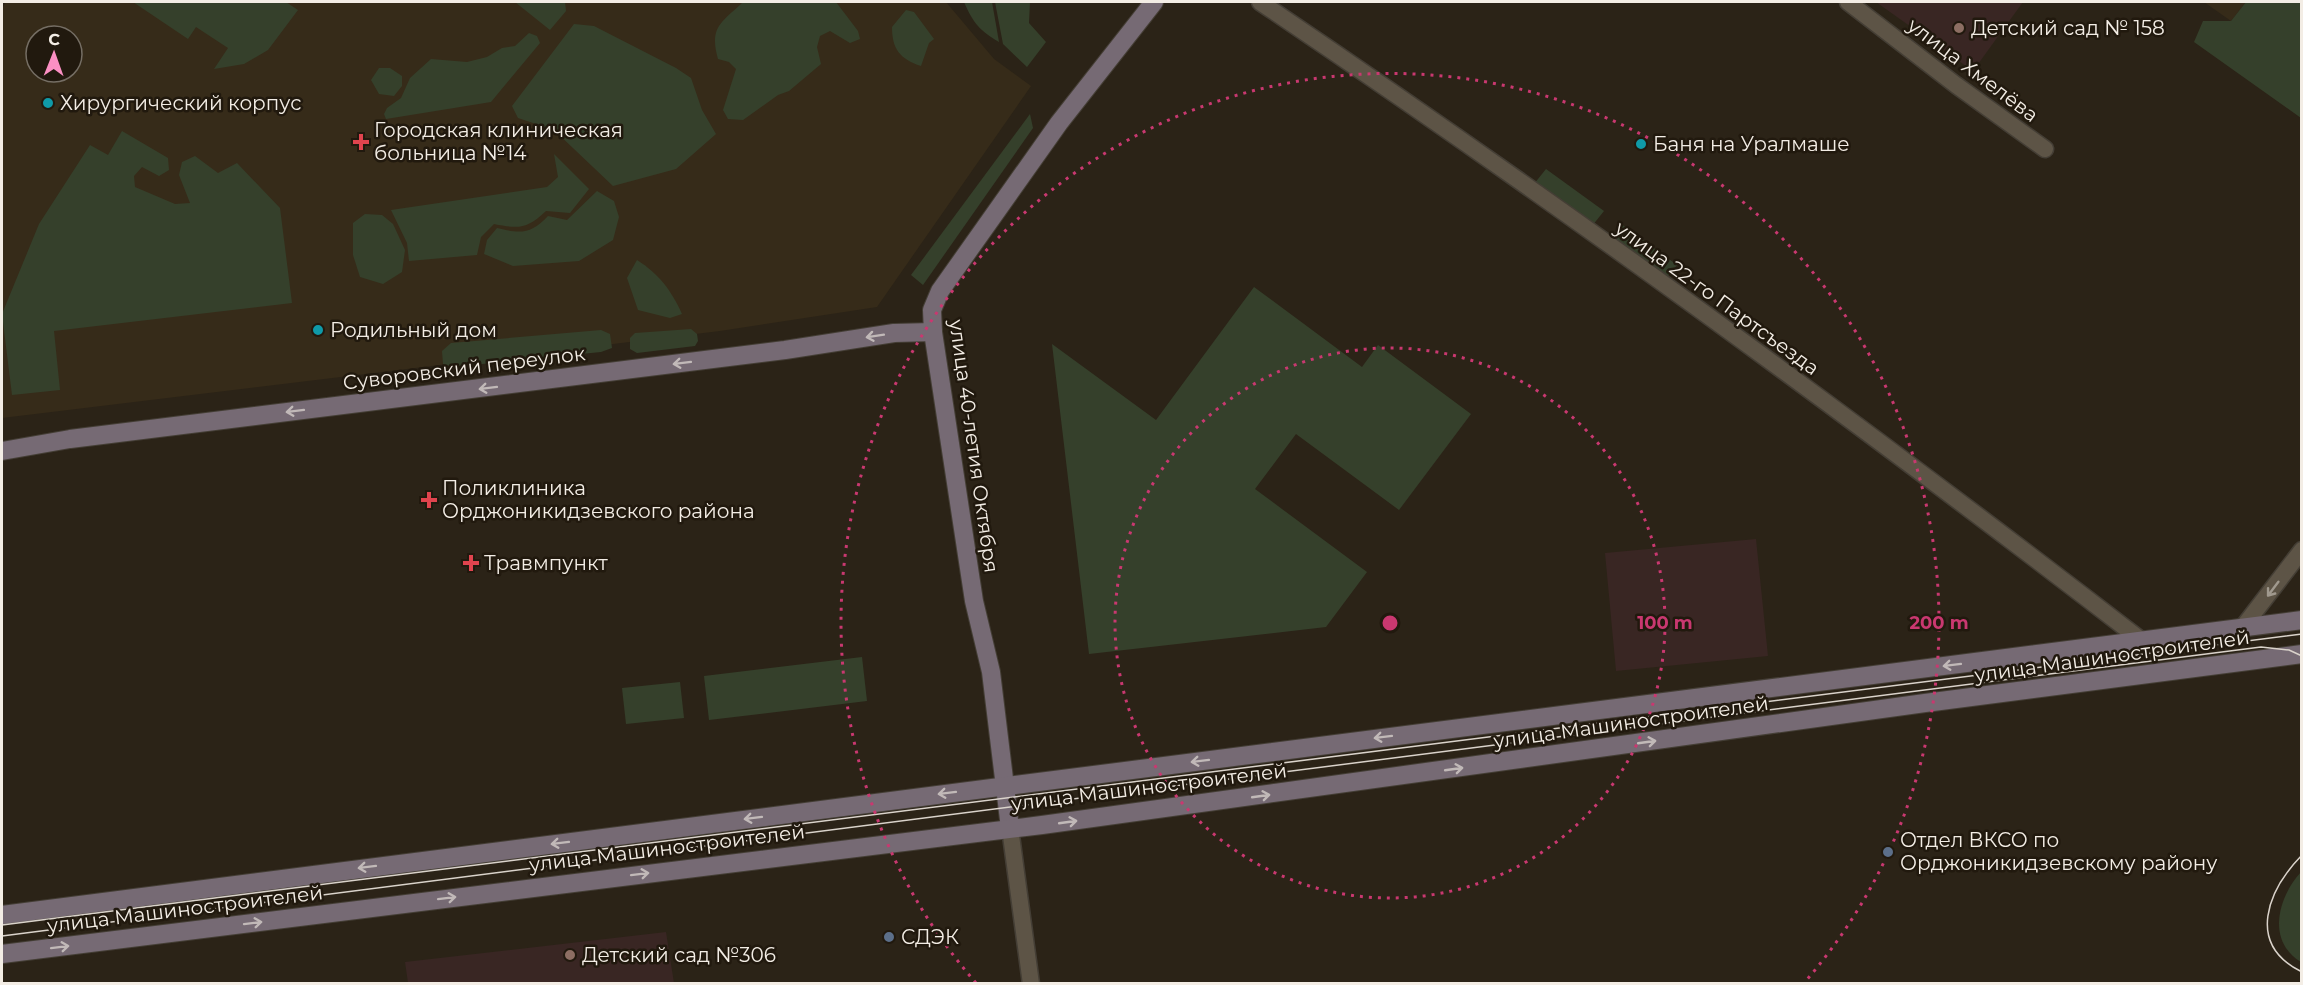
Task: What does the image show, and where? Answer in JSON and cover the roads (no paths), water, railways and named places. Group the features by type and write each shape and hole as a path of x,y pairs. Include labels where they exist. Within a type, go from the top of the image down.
{"main road":[{"name":"улица 40-летия Октября","path":"1010,828 991,672 974,601 933,332 933,310 940,291 1059,123 1154,2"},
{"name":"Суворовский переулок","path":"2,451 70,439 785,350 894,333 933,332"},
{"name":"улица Машиностроителей","path":"2,915 2301,620"},
{"name":"улица Машиностроителей","path":"2,954 1010,828 2301,654"}],"street":[{"name":"улица 22-го Партсъезда","path":"1260,2 1370,76 1676,293 1899,455 2141,640"},
{"name":"улица Хмелёва","path":"1848,2 1956,86 2045,149"},
{"path":"2243,627 2301,550"},
{"path":"2301,558 2301,574"},
{"path":"1010,828 1031,984"}],"tram line":[{"path":"2,925 2302,634"},
{"path":"2,936 2261,647 2289,650 2302,656"},
{"path":"2302,855 2280,884 2272,900 2268,916 2268,932 2273,947 2284,960 2302,972"}],"place":[{"name":"Детский сад № 158","path":"1959,28"},
{"name":"Хирургический корпус","path":"48,103"},
{"name":"Городская клиническая больница №14","path":"361,142"},
{"name":"Баня на Уралмаше","path":"1641,144"},
{"name":"Родильный дом","path":"318,330"},
{"name":"Поликлиника Орджоникидзевского района","path":"429,500"},
{"name":"Травмпункт","path":"471,563"},
{"name":"Отдел ВКСО по Орджоникидзевскому району","path":"1888,852"},
{"name":"СДЭК","path":"889,937"},
{"name":"Детский сад №306","path":"570,955"}]}
